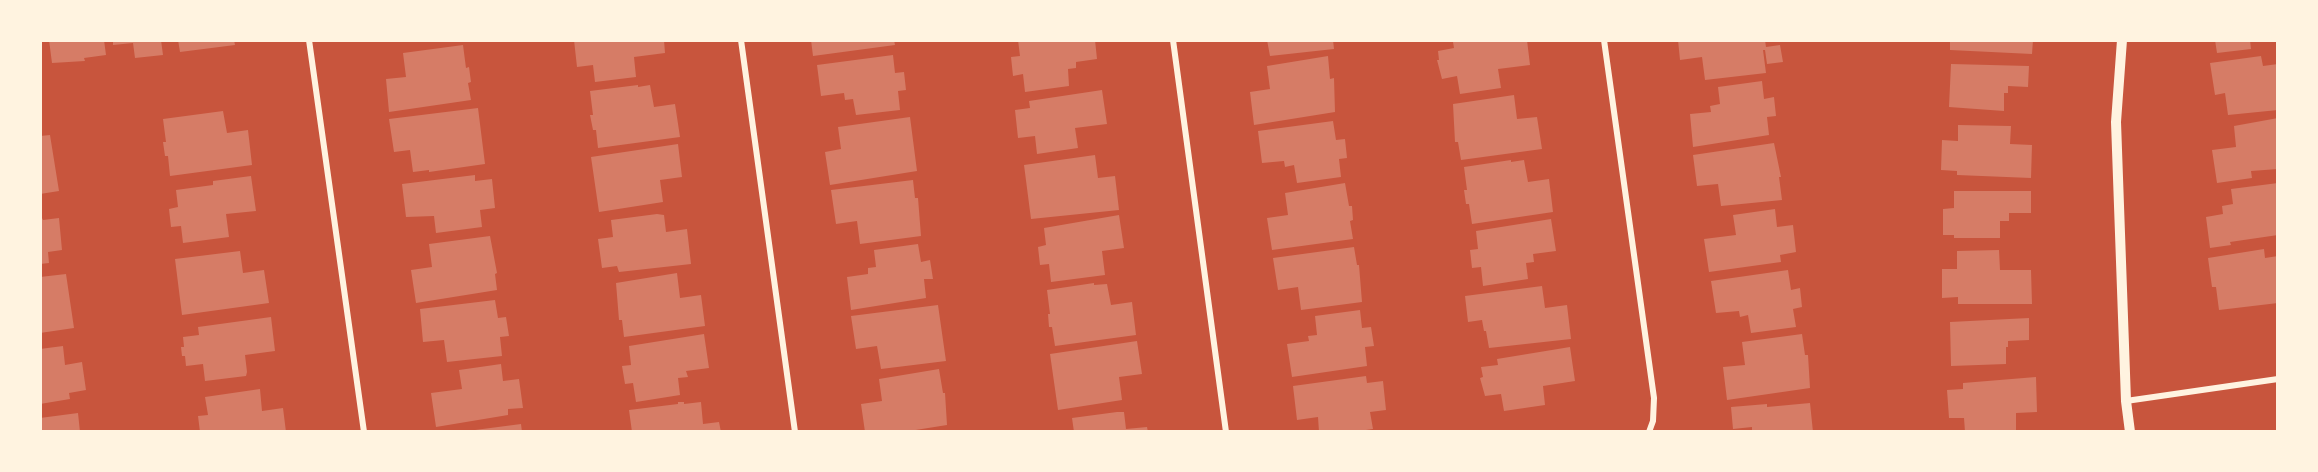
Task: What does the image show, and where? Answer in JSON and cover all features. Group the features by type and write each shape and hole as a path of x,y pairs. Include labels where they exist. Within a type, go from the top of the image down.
{"street":[{"path":"309,40 364,432"},
{"path":"741,40 795,432"},
{"path":"1173,40 1226,432"},
{"path":"1604,40 1654,398 1653,421 1649,432"},
{"path":"2122,40 2116,122 2126,401 2130,432"},
{"path":"2126,401 2277,379"}],"building":[{"path":"49,40 104,40 106,55 84,58 85,61 52,63"},
{"path":"113,40 161,40 163,55 135,58 133,43 113,45"},
{"path":"178,40 234,40 235,45 180,52"},
{"path":"574,40 664,40 665,53 634,57 636,77 595,82 593,65 577,67"},
{"path":"811,40 894,40 895,45 813,56"},
{"path":"1018,40 1095,40 1097,59 1076,62 1076,68 1068,69 1069,86 1025,92 1023,74 1013,76 1011,57 1020,56"},
{"path":"1267,40 1333,40 1334,49 1270,56"},
{"path":"1527,40 1530,65 1498,69 1501,88 1460,94 1457,76 1442,79 1437,60 1439,60 1438,51 1454,48 1453,42"},
{"path":"1678,40 1765,40 1766,47 1780,45 1783,62 1767,64 1765,50 1763,50 1766,73 1705,80 1702,57 1680,60"},
{"path":"1950,40 2033,40 2032,54 1950,50"},
{"path":"2215,40 2250,40 2251,49 2217,53"},
{"path":"463,45 466,68 469,67 471,82 468,83 471,100 389,112 386,79 406,77 403,53"},
{"path":"893,55 895,73 904,72 906,90 898,91 900,110 856,115 853,99 845,100 844,93 821,96 817,65"},
{"path":"1328,56 1330,79 1334,78 1335,112 1254,125 1250,92 1270,89 1267,66"},
{"path":"2261,56 2263,66 2278,64 2278,110 2228,115 2225,93 2215,95 2210,63"},
{"path":"1951,64 2029,66 2028,87 2008,86 2008,93 2004,93 2004,111 1949,107"},
{"path":"1762,81 1764,99 1774,97 1776,116 1767,117 1769,135 1693,147 1690,114 1711,112 1710,106 1720,104 1718,87"},
{"path":"638,85 638,87 650,85 654,107 675,104 680,137 598,148 596,130 593,130 590,115 593,115 590,91"},
{"path":"1102,90 1107,124 1075,128 1078,148 1037,154 1035,136 1018,138 1015,110 1030,108 1029,101"},
{"path":"1514,95 1517,119 1537,117 1542,149 1461,160 1458,142 1455,142 1453,104"},
{"path":"478,108 485,164 413,172 410,150 394,152 389,119"},
{"path":"223,111 227,133 248,130 252,165 170,176 168,156 165,156 163,142 166,142 163,119"},
{"path":"910,117 917,171 830,185 825,152 841,149 838,127"},
{"path":"2278,118 2278,169 2251,171 2252,178 2217,183 2212,150 2236,147 2234,126"},
{"path":"1333,121 1336,140 1345,139 1347,158 1339,159 1341,177 1297,183 1294,165 1285,167 1284,161 1262,163 1258,131"},
{"path":"1958,125 2011,126 2010,144 2032,145 2031,178 1957,175 1957,171 1941,170 1942,140 1958,141"},
{"path":"50,135 59,191 40,194 40,136"},
{"path":"1774,143 1781,177 1779,177 1782,200 1721,206 1718,184 1697,186 1693,155"},
{"path":"678,144 682,177 660,180 663,202 599,212 591,157"},
{"path":"1095,155 1098,178 1115,176 1119,210 1031,219 1024,165"},
{"path":"1511,160 1511,162 1524,160 1528,182 1549,179 1553,212 1472,224 1464,190 1467,190 1464,167"},
{"path":"475,175 475,181 492,179 495,208 480,210 482,227 436,233 434,216 406,217 402,184"},
{"path":"251,176 256,211 226,214 229,237 183,243 181,226 171,227 169,209 178,207 176,190 213,185 213,181"},
{"path":"913,180 915,198 918,198 921,236 860,244 857,221 836,224 831,190"},
{"path":"1345,183 1349,206 1352,206 1353,220 1350,221 1353,239 1272,250 1267,218 1288,215 1285,193"},
{"path":"2278,183 2278,235 2230,242 2231,245 2210,248 2206,217 2223,214 2222,206 2233,204 2231,189"},
{"path":"1954,191 2031,191 2031,213 2009,213 2009,221 2000,221 2000,238 1954,238 1954,235 1943,235 1943,209 1954,208"},
{"path":"1775,209 1777,227 1793,225 1796,252 1780,255 1781,262 1709,272 1704,239 1736,235 1733,215"},
{"path":"40,214 43,220 59,218 62,250 48,252 49,263 40,264"},
{"path":"664,215 666,232 687,229 691,264 619,272 617,266 602,268 598,239 613,237 611,220"},
{"path":"1119,215 1124,248 1102,251 1105,275 1051,282 1049,264 1040,265 1038,247 1046,245 1044,228"},
{"path":"1551,219 1556,251 1533,254 1534,262 1526,263 1528,279 1483,286 1481,267 1472,268 1470,250 1478,249 1476,231"},
{"path":"490,236 497,273 495,274 497,290 416,303 411,270 432,267 429,244"},
{"path":"918,244 921,262 930,260 933,279 924,279 926,298 851,310 847,277 868,274 868,268 876,267 874,250"},
{"path":"1354,247 1357,265 1359,265 1362,302 1301,310 1298,287 1278,290 1273,258"},
{"path":"2264,249 2265,258 2278,256 2278,303 2219,310 2216,287 2212,287 2208,258"},
{"path":"1999,250 2000,270 2031,270 2032,304 1958,304 1958,297 1942,298 1942,269 1957,269 1957,251"},
{"path":"240,251 243,273 264,270 269,303 182,315 175,259"},
{"path":"1788,270 1791,290 1800,288 1802,307 1793,309 1796,327 1751,333 1748,315 1740,317 1739,311 1716,313 1711,281"},
{"path":"677,273 680,298 701,295 705,326 624,337 622,320 619,320 616,283"},
{"path":"66,274 74,328 40,333 40,277"},
{"path":"1094,283 1094,285 1107,284 1111,305 1132,302 1136,335 1055,346 1052,327 1049,327 1047,290"},
{"path":"1542,286 1545,308 1567,305 1571,339 1489,348 1482,320 1468,322 1465,296"},
{"path":"495,300 498,318 506,317 509,336 500,337 502,356 447,362 444,340 423,342 420,309"},
{"path":"938,305 946,361 881,369 877,346 856,349 851,316"},
{"path":"1360,310 1362,328 1371,327 1374,346 1365,347 1367,366 1292,377 1287,344 1309,341 1308,336 1317,335 1315,316"},
{"path":"271,317 275,351 245,355 246,376 205,381 203,364 186,366 181,347 184,347 183,337 199,335 198,327"},
{"path":"2029,318 2029,340 2008,341 2006,364 1951,366 1950,322"},
{"path":"704,334 709,368 686,371 688,377 678,378 680,395 636,402 633,383 625,384 622,366 631,365 629,346"},
{"path":"1802,334 1805,355 1808,355 1810,388 1727,400 1723,367 1745,365 1742,342"},
{"path":"1137,341 1142,374 1119,377 1122,400 1058,410 1050,354"},
{"path":"63,346 65,365 82,362 86,390 69,393 70,399 40,404 40,349"},
{"path":"1570,347 1575,381 1543,386 1545,405 1504,411 1501,394 1485,396 1480,378 1483,377 1481,367 1498,365 1497,359"},
{"path":"501,364 503,381 519,379 523,408 508,409 508,415 436,427 431,393 462,389 459,370"},
{"path":"939,369 943,393 945,393 947,425 903,432 865,432 861,404 882,401 879,379"},
{"path":"1366,376 1367,383 1383,381 1386,410 1370,412 1373,429 1352,432 1319,432 1318,417 1297,420 1293,386"},
{"path":"2036,377 2037,412 2016,413 2016,432 1965,432 1964,418 1949,418 1947,390 1963,389 1963,383"},
{"path":"260,389 262,411 283,408 286,432 200,432 198,416 208,415 205,397"},
{"path":"678,402 684,402 684,404 701,402 703,424 719,422 721,432 632,432 629,410 678,404"},
{"path":"1810,403 1813,432 1752,432 1752,427 1733,429 1731,407 1767,404 1767,407"},
{"path":"1124,412 1126,429 1147,427 1148,432 1074,432 1072,418"},
{"path":"78,413 80,432 40,432 40,418"},
{"path":"521,424 522,432 475,432 475,430"}]}
